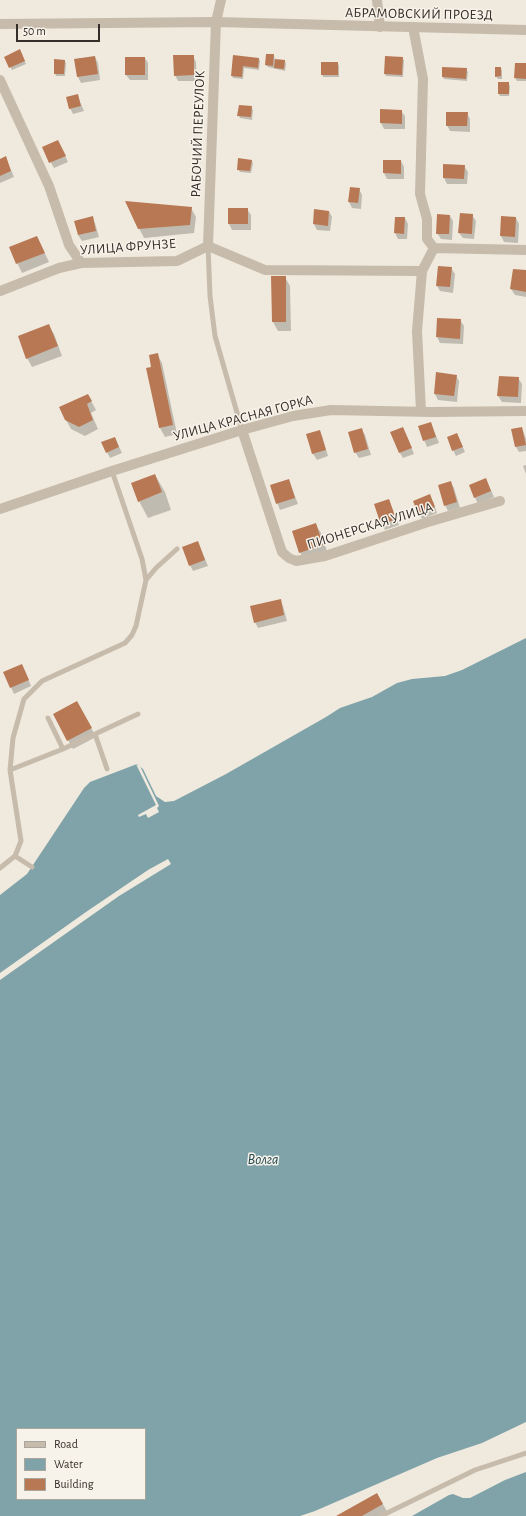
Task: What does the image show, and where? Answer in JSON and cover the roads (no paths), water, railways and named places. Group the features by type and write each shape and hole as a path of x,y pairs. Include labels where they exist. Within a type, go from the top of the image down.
{"street":[{"name":"РАБОЧИЙ ПЕРЕУЛОК","path":"208,246 216,22 221,0"},
{"path":"378,0 380,27"},
{"name":"АБРАМОВСКИЙ ПРОЕЗД","path":"0,24 216,22 526,30"},
{"path":"412,27 423,79 420,194 427,219 427,239 434,248"},
{"path":"0,80 49,186 69,245 81,263"},
{"path":"208,246 265,270 422,271"},
{"name":"УЛИЦА ФРУНЗЕ","path":"0,291 59,268 81,263 177,261 208,246"},
{"path":"434,248 526,250"},
{"path":"421,411 417,331 422,271 434,248"},
{"name":"УЛИЦА КРАСНАЯ ГОРКА","path":"0,508 242,430 293,416 331,410 526,411"},
{"name":"ПИОНЕРСКАЯ УЛИЦА","path":"242,430 282,552 289,558 296,561 325,556 428,522 500,502"}],"lane":[{"path":"208,246 210,296 215,336 242,430"},
{"path":"0,868 15,856 21,841 10,770 13,738 24,699 42,681 125,643 132,635 136,626 146,580 142,559 112,471"},
{"path":"146,580 156,568 177,549"},
{"path":"10,770 138,714"},
{"path":"48,718 63,748"},
{"path":"94,734 107,769"},
{"path":"15,856 32,867"},
{"path":"381,1516 475,1470 526,1453"}],"water":[{"name":"Волга","path":"526,638 526,1422 482,1443 437,1458 315,1511 300,1516 0,1516 0,895 27,874 84,788 90,782 137,764 143,769 156,796 165,802 174,801 226,774 340,708 372,697 397,683 412,679 445,676 462,670"},
{"path":"526,1472 526,1516 412,1516 449,1495 453,1494 463,1498 470,1498 505,1480"}]}
